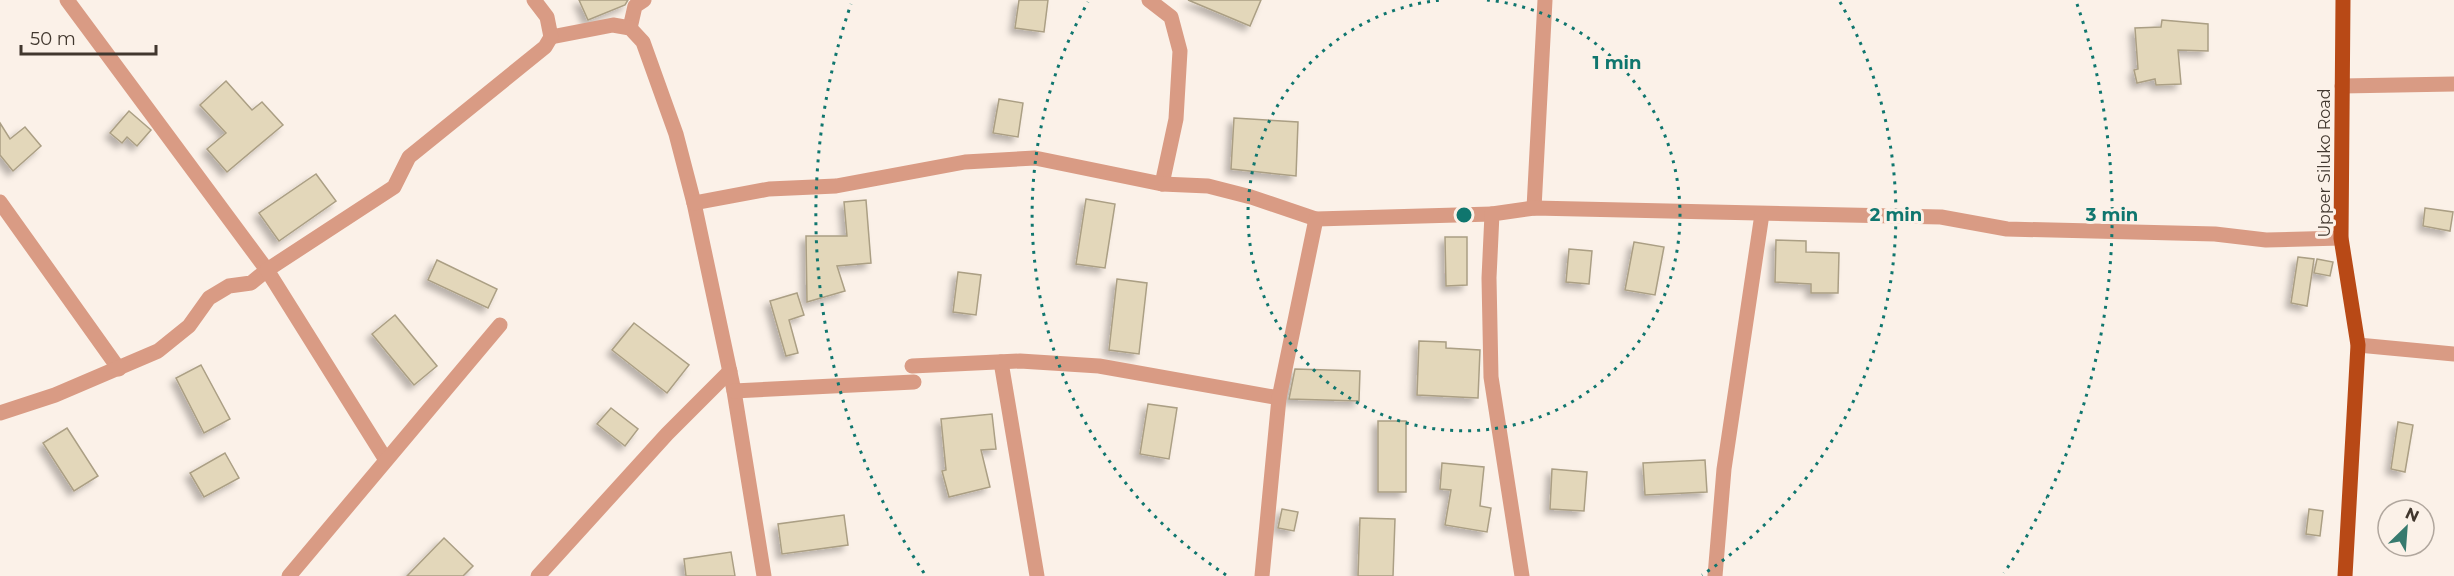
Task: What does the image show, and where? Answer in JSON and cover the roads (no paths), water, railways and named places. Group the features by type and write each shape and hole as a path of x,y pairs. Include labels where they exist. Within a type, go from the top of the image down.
{"main road":[{"name":"Upper Siluko Road","path":"2343,0 2341,238 2358,345 2345,576"}],"street":[{"path":"67,0 267,270 386,460"},
{"path":"0,413 119,369 158,351 189,326 209,298 229,286 251,282 394,187 409,157 545,47 551,37 547,16 534,0"},
{"path":"630,28 635,6 645,0"},
{"path":"1149,0 1171,18 1180,51 1176,119 1162,184"},
{"path":"1534,208 1545,0"},
{"path":"551,37 613,26 630,28 643,42 676,134 694,203 735,391 764,576"},
{"path":"2342,86 2454,84"},
{"path":"694,203 770,189 836,186 965,162 1035,158 1162,184 1208,186 1316,219 1492,214 1534,208 1941,217 2007,229 2215,234 2266,240 2341,238"},
{"path":"0,202 119,369"},
{"path":"1492,214 1489,278 1491,377 1522,576"},
{"path":"1715,576 1724,469 1762,214"},
{"path":"1262,576 1279,398 1316,219"},
{"path":"289,576 500,325"},
{"path":"2358,345 2454,354"},
{"path":"912,366 1001,362 1099,366 1279,398"},
{"path":"1001,362 1037,576"},
{"path":"538,576 667,434 730,371"},
{"path":"735,391 914,382"}]}
